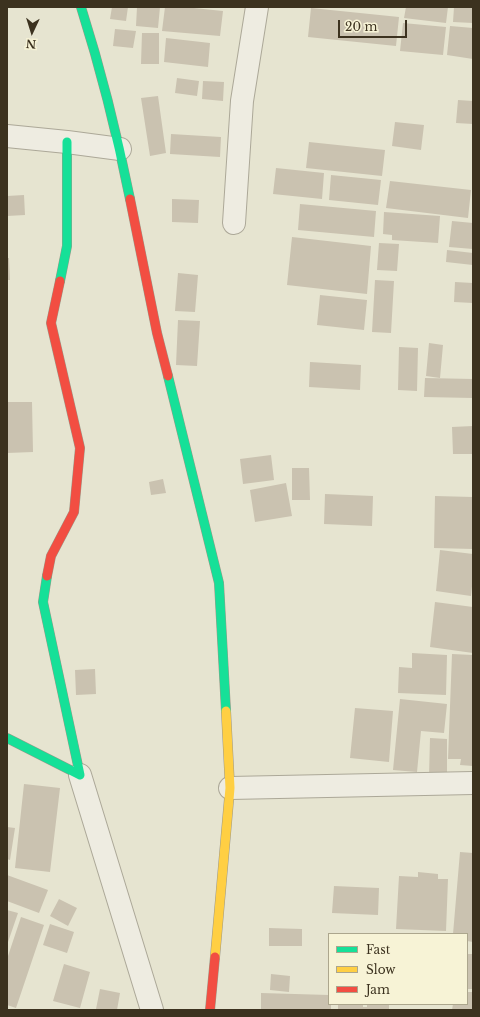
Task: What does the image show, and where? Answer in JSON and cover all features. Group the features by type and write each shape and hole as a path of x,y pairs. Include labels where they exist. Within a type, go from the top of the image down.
{"street":[{"path":"81,7 120,149 157,333 219,583 230,788 210,1010"},
{"path":"234,223 242,101 257,7"},
{"path":"7,136 120,149"},
{"path":"68,142 67,246 51,323 80,448 74,512 51,556 43,602 80,775 152,1010"},
{"path":"7,738 80,775"},
{"path":"230,788 473,783"}],"building":[{"path":"112,7 128,7 126,21 110,19"},
{"path":"137,7 160,7 158,28 136,26"},
{"path":"165,7 184,7 223,11 220,36 162,31"},
{"path":"406,7 448,7 446,23 404,18"},
{"path":"454,7 473,7 473,23 453,22"},
{"path":"311,8 399,17 396,46 308,37"},
{"path":"403,23 446,27 443,55 400,51"},
{"path":"450,26 473,28 473,59 447,55"},
{"path":"115,29 136,31 133,48 113,46"},
{"path":"142,33 159,33 159,64 141,64"},
{"path":"166,38 210,43 208,67 164,62"},
{"path":"177,78 199,81 197,96 175,93"},
{"path":"203,81 224,82 223,101 202,99"},
{"path":"158,96 166,153 150,156 141,98"},
{"path":"458,100 473,101 473,124 456,123"},
{"path":"395,122 424,125 421,150 392,146"},
{"path":"171,134 221,137 220,157 170,154"},
{"path":"309,142 385,150 382,176 306,168"},
{"path":"276,168 324,173 322,199 273,194"},
{"path":"331,175 381,180 378,205 329,200"},
{"path":"390,181 471,190 468,218 386,208"},
{"path":"24,195 25,215 7,216 7,196"},
{"path":"172,199 199,200 198,223 172,222"},
{"path":"300,204 376,211 374,237 298,230"},
{"path":"384,212 440,216 438,243 392,240 392,235 383,234"},
{"path":"452,221 473,223 473,249 449,247"},
{"path":"292,237 371,246 367,294 287,285"},
{"path":"379,243 399,244 397,271 377,270"},
{"path":"447,250 473,253 473,265 446,262"},
{"path":"7,258 9,258 10,280 7,280"},
{"path":"178,273 198,275 195,312 175,311"},
{"path":"375,280 394,281 391,333 372,332"},
{"path":"455,282 473,283 473,303 454,302"},
{"path":"320,295 367,300 364,330 317,325"},
{"path":"178,320 200,321 197,366 176,365"},
{"path":"429,343 443,345 440,378 426,376"},
{"path":"399,347 418,348 417,391 398,390"},
{"path":"310,362 361,365 360,390 309,387"},
{"path":"425,378 473,379 473,398 424,397"},
{"path":"7,402 32,402 33,452 7,453"},
{"path":"473,426 473,454 453,454 452,427"},
{"path":"271,455 274,480 243,484 240,459"},
{"path":"292,468 309,468 310,500 292,500"},
{"path":"163,479 166,493 151,495 149,482"},
{"path":"286,483 292,516 255,522 250,490"},
{"path":"325,494 373,496 372,526 324,524"},
{"path":"435,496 473,497 473,549 434,548"},
{"path":"440,550 473,554 471,596 436,591"},
{"path":"435,602 473,607 473,653 430,647"},
{"path":"412,653 447,655 446,695 398,693 399,667 412,668"},
{"path":"452,654 473,655 473,766 460,765 461,759 448,759"},
{"path":"95,669 96,694 76,695 75,670"},
{"path":"400,699 447,704 444,733 421,731 417,772 393,770"},
{"path":"355,708 393,711 389,762 350,758"},
{"path":"430,738 447,739 447,777 429,777"},
{"path":"24,784 60,788 50,872 15,868"},
{"path":"7,827 15,828 10,860 7,859"},
{"path":"460,852 473,853 473,942 468,941 468,933 453,933"},
{"path":"418,872 438,874 438,879 448,879 446,931 396,929 399,876 418,877"},
{"path":"7,875 48,890 39,913 7,901"},
{"path":"334,886 379,888 378,915 332,913"},
{"path":"59,899 77,908 68,926 50,916"},
{"path":"7,910 18,913 7,945"},
{"path":"21,917 44,925 16,1008 7,1005 7,959"},
{"path":"50,924 74,932 67,953 43,945"},
{"path":"269,928 302,929 302,946 269,946"},
{"path":"468,954 473,954 473,989 468,989"},
{"path":"64,964 90,972 80,1008 53,1001"},
{"path":"271,974 290,976 289,992 270,990"},
{"path":"100,989 120,993 117,1010 96,1009"},
{"path":"468,992 473,992 473,1010 452,1010 453,1005 468,1005"},
{"path":"261,993 328,995 328,1005 331,1005 331,1010 261,1010"},
{"path":"338,1005 363,1005 363,1007 367,1007 367,1005 389,1005 389,1010 338,1010"}],"traffic: fast":[{"path":"81,7 108,102 130,199"},
{"path":"60,281 67,246 67,142"},
{"path":"168,376 219,583 226,711"},
{"path":"7,738 80,775 43,602 47,576"}],"traffic: slow":[{"path":"215,957 230,788 226,711"}],"traffic: jam":[{"path":"130,199 157,333 168,376"},
{"path":"47,576 51,556 74,512 80,448 51,323 60,281"},
{"path":"210,1010 215,957"}]}
